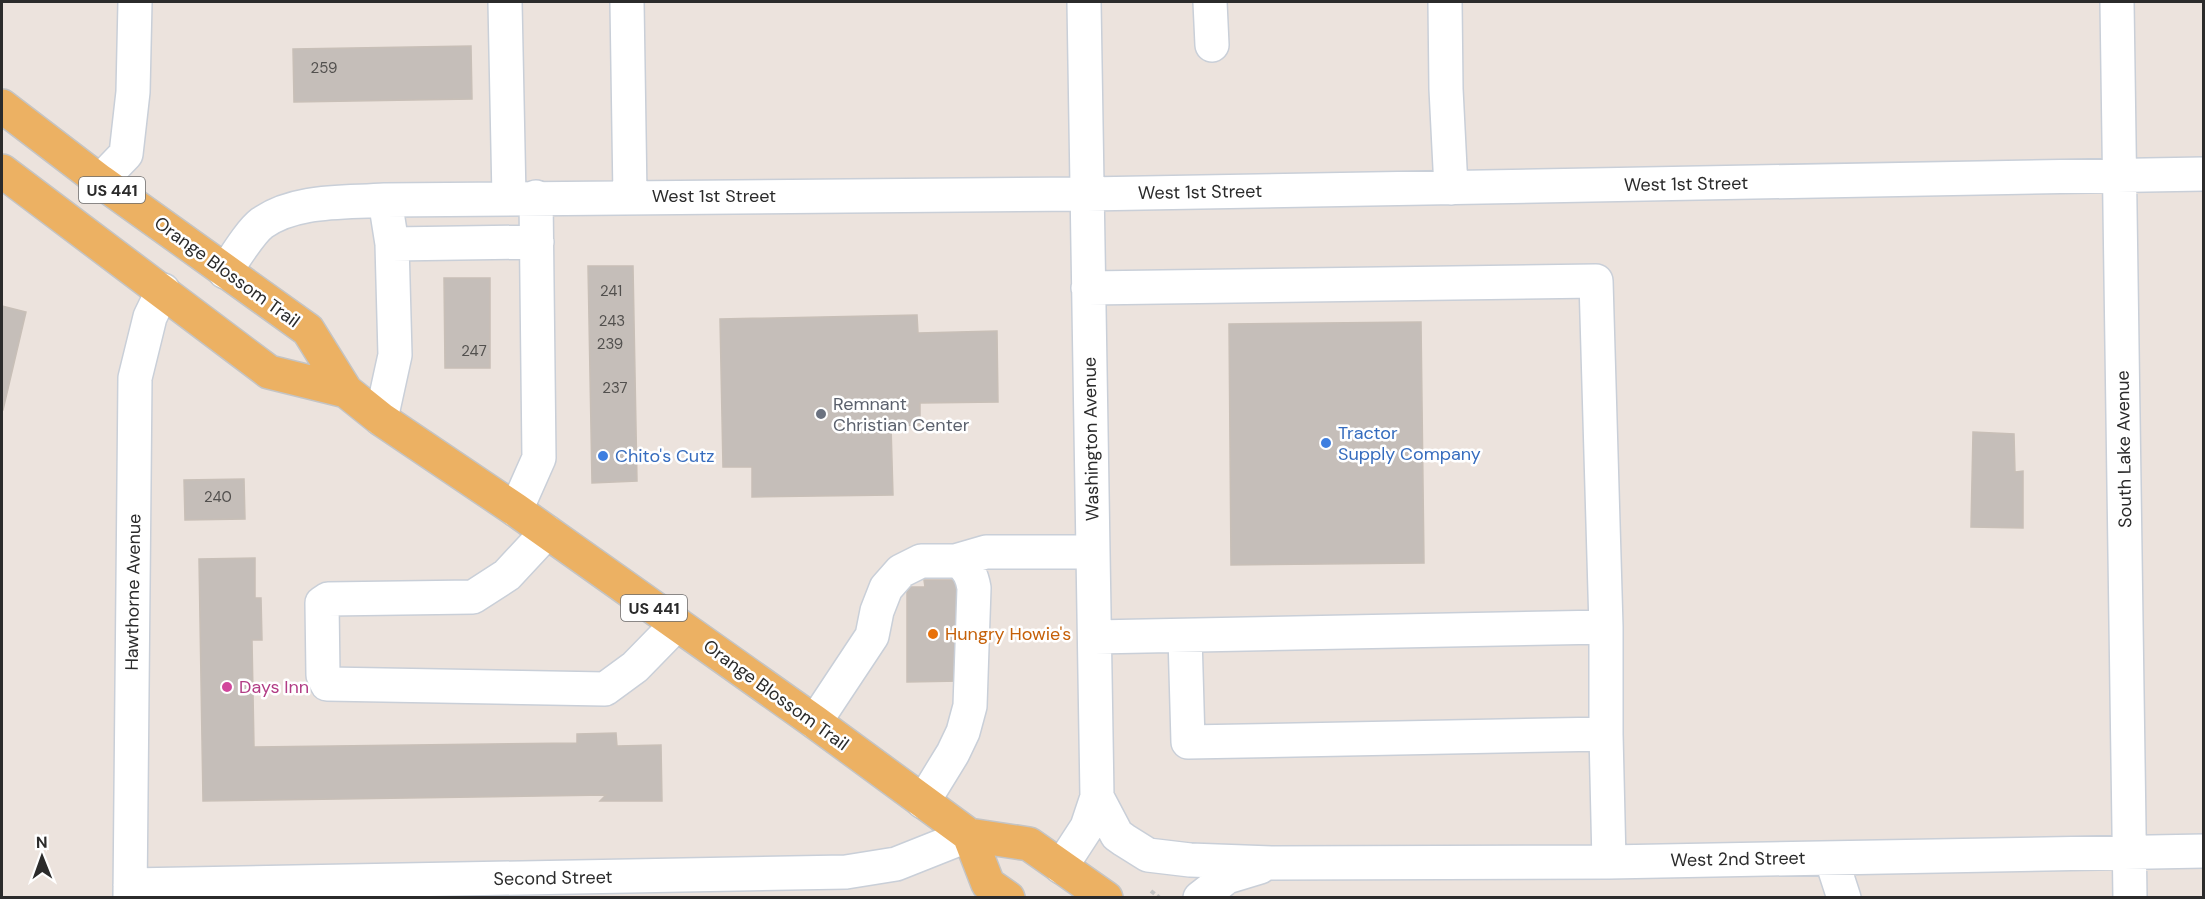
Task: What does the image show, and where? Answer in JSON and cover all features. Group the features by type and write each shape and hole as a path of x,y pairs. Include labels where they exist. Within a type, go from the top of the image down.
{"main road":[{"name":"Orange Blossom Trail","path":"2,106 100,181 308,330 346,391 381,419 516,510 815,722 969,835 1029,844 1106,897"},
{"name":"Orange Blossom Trail","path":"2,171 269,372 346,391"},
{"path":"969,835 988,884 1008,897"}],"street":[{"path":"100,181 126,154 133,92 135,2"},
{"path":"505,2 523,198 537,242 539,458 516,510"},
{"path":"627,2 630,197"},
{"name":"Washington Avenue","path":"1060,867 1087,827 1097,797 1084,2"},
{"path":"1210,2 1212,45"},
{"path":"1445,2 1446,89 1451,188"},
{"name":"South Lake Avenue","path":"2117,2 2130,897"},
{"name":"West 1st Street","path":"225,272 261,224 287,211 311,205 385,200 1087,194 2204,174"},
{"path":"381,419 395,355 392,244 385,200"},
{"path":"392,244 537,242"},
{"path":"1089,288 1596,281 1606,627 1609,862"},
{"name":"Hawthorne Avenue","path":"130,891 135,378 150,317 163,290"},
{"path":"547,532 507,575 473,597 328,599 322,603 323,675 327,684 605,689 635,667 677,624"},
{"path":"955,561 986,552 1093,552"},
{"path":"815,722 872,636 877,611 886,588 901,571 921,561 959,561 972,576 974,588 970,706 963,732 923,802"},
{"path":"1095,637 1606,627"},
{"path":"1185,636 1188,742 1606,734"},
{"name":"West 2nd Street","path":"1097,797 1117,835 1148,855 1190,860 1609,862 2204,851"},
{"name":"Second Street","path":"130,891 848,885 969,835"},
{"path":"1832,858 1844,897"},
{"name":"West 2nd Street","path":"1200,897 1227,877 1273,862"}],"building":[{"path":"471,46 472,99 294,102 293,49"},
{"path":"588,266 633,266 637,481 592,483"},
{"path":"444,278 490,278 490,368 445,368"},
{"path":"2,306 26,312 3,410 2,410"},
{"name":"Remnant Christian Center","path":"917,315 918,333 997,331 998,402 920,403 920,425 891,426 893,495 752,497 752,467 723,467 720,319"},
{"name":"Tractor Supply Company","path":"1421,322 1424,563 1231,565 1229,324"},
{"path":"1973,432 2014,434 2015,472 2023,471 2023,528 1971,527"},
{"path":"244,479 245,519 185,520 184,480"},
{"name":"Days Inn","path":"255,558 255,598 261,598 262,640 252,640 254,747 577,743 577,734 616,733 617,746 661,745 662,801 600,801 606,795 203,801 199,559"},
{"name":"Hungry Howie's","path":"924,580 959,580 960,681 907,682 907,587 925,587"}],"place":[{"name":"Remnant Christian Center","path":"821,414"},
{"name":"Tractor Supply Company","path":"1326,443"},
{"name":"Chito's Cutz","path":"603,456"},
{"name":"Hungry Howie's","path":"933,634"},
{"name":"Days Inn","path":"227,687"}]}
